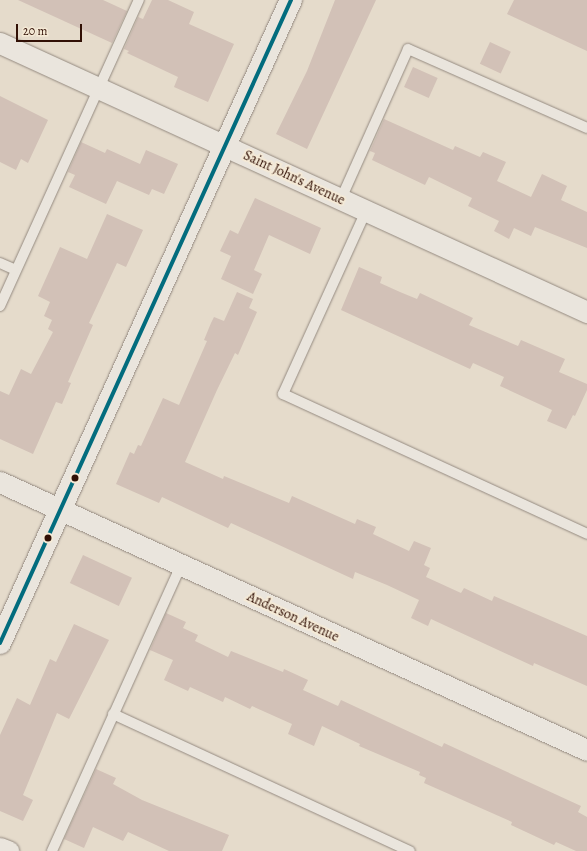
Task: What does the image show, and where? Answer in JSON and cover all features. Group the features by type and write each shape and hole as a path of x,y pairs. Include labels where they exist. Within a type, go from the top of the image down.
{"main road":[{"path":"0,643 291,0"}],"street":[{"name":"Saint John's Avenue","path":"0,43 587,312"},
{"name":"Anderson Avenue","path":"0,482 587,750"},
{"path":"0,848 8,851"}],"lane":[{"path":"0,306 139,0"},
{"path":"341,199 408,49 587,128"},
{"path":"366,211 283,394 587,534"},
{"path":"0,263 16,270"},
{"path":"52,851 181,565"},
{"path":"113,714 410,851"}],"building":[{"path":"18,0 103,0 127,11 112,43"},
{"path":"152,0 168,0 194,12 189,24 234,44 208,102 174,87 178,77 127,53 129,51 124,49 138,17 143,19"},
{"path":"335,0 376,0 307,149 276,134 307,71"},
{"path":"514,0 587,0 587,51 507,14"},
{"path":"490,42 511,52 501,73 480,64"},
{"path":"413,67 438,78 429,98 404,87"},
{"path":"0,96 48,120 28,163 21,159 16,170 0,162"},
{"path":"384,119 453,150 455,146 480,157 483,152 506,162 497,181 531,197 542,174 567,186 561,200 587,212 587,248 535,227 531,236 514,228 509,239 494,231 499,221 468,206 472,198 429,177 425,185 372,160 375,153 370,151"},
{"path":"81,142 105,153 107,149 140,164 146,150 178,164 164,194 152,189 149,195 117,181 106,204 69,187 75,175 68,172"},
{"path":"255,198 321,228 310,254 269,235 254,270 262,274 253,294 221,279 231,256 220,251 230,230 238,234"},
{"path":"107,214 143,230 126,267 117,263 89,323 93,325 68,382 71,383 62,404 56,402 33,454 0,439 0,391 9,395 21,369 31,374 53,332 48,329 52,320 44,316 50,302 38,296 60,247 87,259"},
{"path":"359,267 382,277 380,283 400,292 417,299 420,293 473,318 469,325 518,346 521,340 565,359 559,372 587,384 587,390 575,416 573,415 566,429 547,421 552,410 500,386 504,377 473,363 470,369 341,310"},
{"path":"237,292 253,299 249,308 257,312 238,355 235,353 217,390 185,462 223,479 224,476 289,503 292,496 355,524 357,519 376,527 373,534 409,551 414,541 431,548 424,565 430,568 426,577 461,593 464,588 492,601 494,596 587,636 587,686 534,663 533,666 431,619 428,626 411,618 419,600 387,585 355,572 353,579 231,523 228,528 162,497 159,503 116,484 130,452 134,454 138,445 141,446 163,398 179,405 207,341 204,340 214,317 224,321"},
{"path":"83,555 132,578 119,606 70,583"},
{"path":"166,613 186,622 183,628 198,635 195,641 228,657 231,651 283,672 284,669 308,680 303,690 338,706 341,700 442,747 444,743 581,806 578,812 587,817 587,851 576,851 556,842 554,845 511,825 512,822 424,783 426,778 419,775 420,772 359,746 360,744 322,726 314,746 288,734 292,724 252,706 250,709 225,697 223,702 190,687 188,691 164,680 173,660 150,650"},
{"path":"74,624 109,640 69,719 57,713 23,795 33,800 23,821 0,811 0,735 17,698 30,705 50,659 56,662"},
{"path":"96,769 116,778 113,784 142,800 229,835 222,851 169,851 128,832 123,841 93,827 84,848 64,839"}],"transit line":[{"path":"0,643 291,0"}]}
